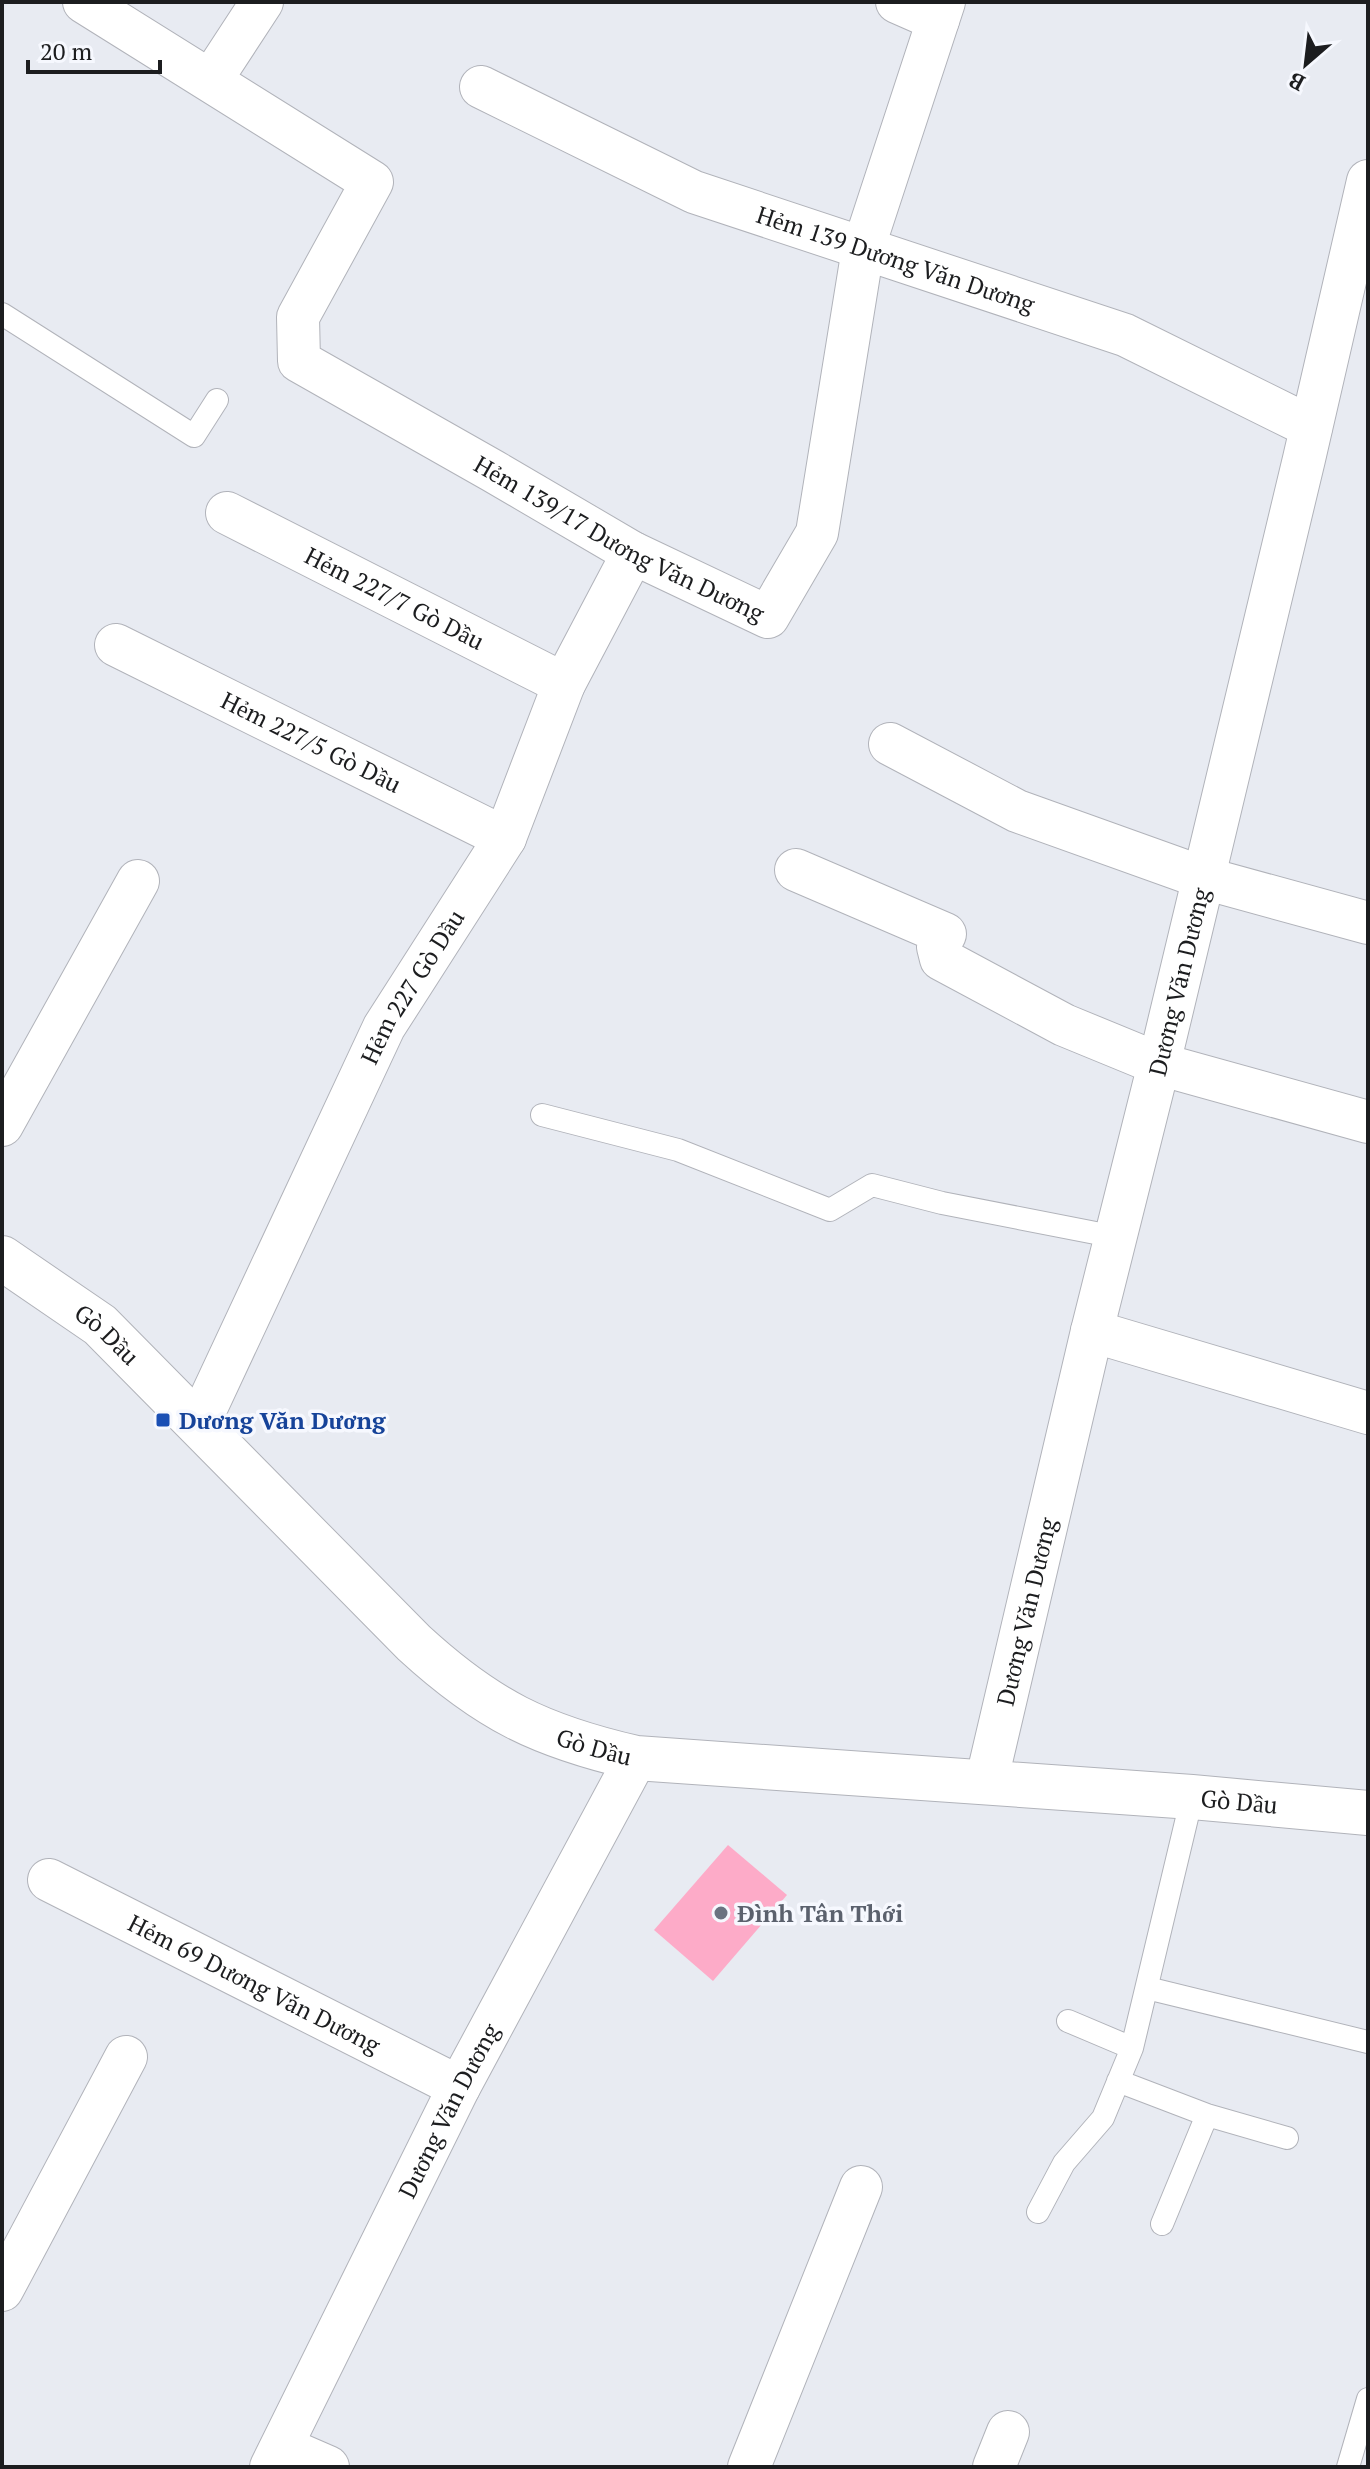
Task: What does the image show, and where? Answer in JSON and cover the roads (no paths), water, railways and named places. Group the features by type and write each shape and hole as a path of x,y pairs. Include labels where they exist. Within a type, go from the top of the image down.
{"street":[{"path":"84,2 211,80 262,2"},
{"path":"863,249 941,11 897,2"},
{"name":"Hẻm 139/17 Dương Văn Dương","path":"211,80 372,182 298,317 299,361 633,553 768,617 817,533 863,249"},
{"name":"Hẻm 139 Dương Văn Dương","path":"481,87 694,192 1125,335 1311,427"},
{"name":"Dương Văn Dương","path":"986,1783 1311,427 1357,278 1368,181"},
{"name":"Hẻm 227/7 Gò Dầu","path":"227,513 564,684"},
{"name":"Hẻm 227 Gò Dầu","path":"199,1423 384,1027 505,838 564,684 633,553"},
{"name":"Hẻm 227/5 Gò Dầu","path":"116,645 505,838"},
{"path":"890,744 1017,811 1204,878 1368,923"},
{"path":"796,870 945,934 938,947 941,959 1064,1025 1159,1064 1368,1122"},
{"path":"2,1125 138,881"},
{"name":"Gò Dầu","path":"2,1258 100,1325 452,1678 496,1708 540,1731 587,1747 636,1758 1192,1797 1368,1813"},
{"path":"1092,1331 1368,1413"},
{"name":"Dương Văn Dương","path":"276,2457 459,2087 636,1758"},
{"name":"Hẻm 69 Dương Văn Dương","path":"49,1880 459,2087"},
{"path":"2,2290 126,2057"},
{"path":"749,2467 861,2187"},
{"path":"276,2457 328,2467"}],"lane":[{"path":"2,314 194,436 217,400"},
{"path":"542,1115 678,1150 830,1210 872,1185 942,1203 1116,1237"},
{"path":"1038,2212 1064,2163 1103,2118 1132,2048 1192,1797"},
{"path":"1147,1988 1368,2042"},
{"path":"1068,2021 1132,2048"},
{"path":"1118,2081 1207,2115 1287,2138"},
{"path":"1162,2224 1207,2115"},
{"path":"1353,2465 1368,2399"}],"place":[{"name":"Dương Văn Dương","path":"163,1420"},
{"name":"Đình Tân Thới","path":"721,1913"}]}
